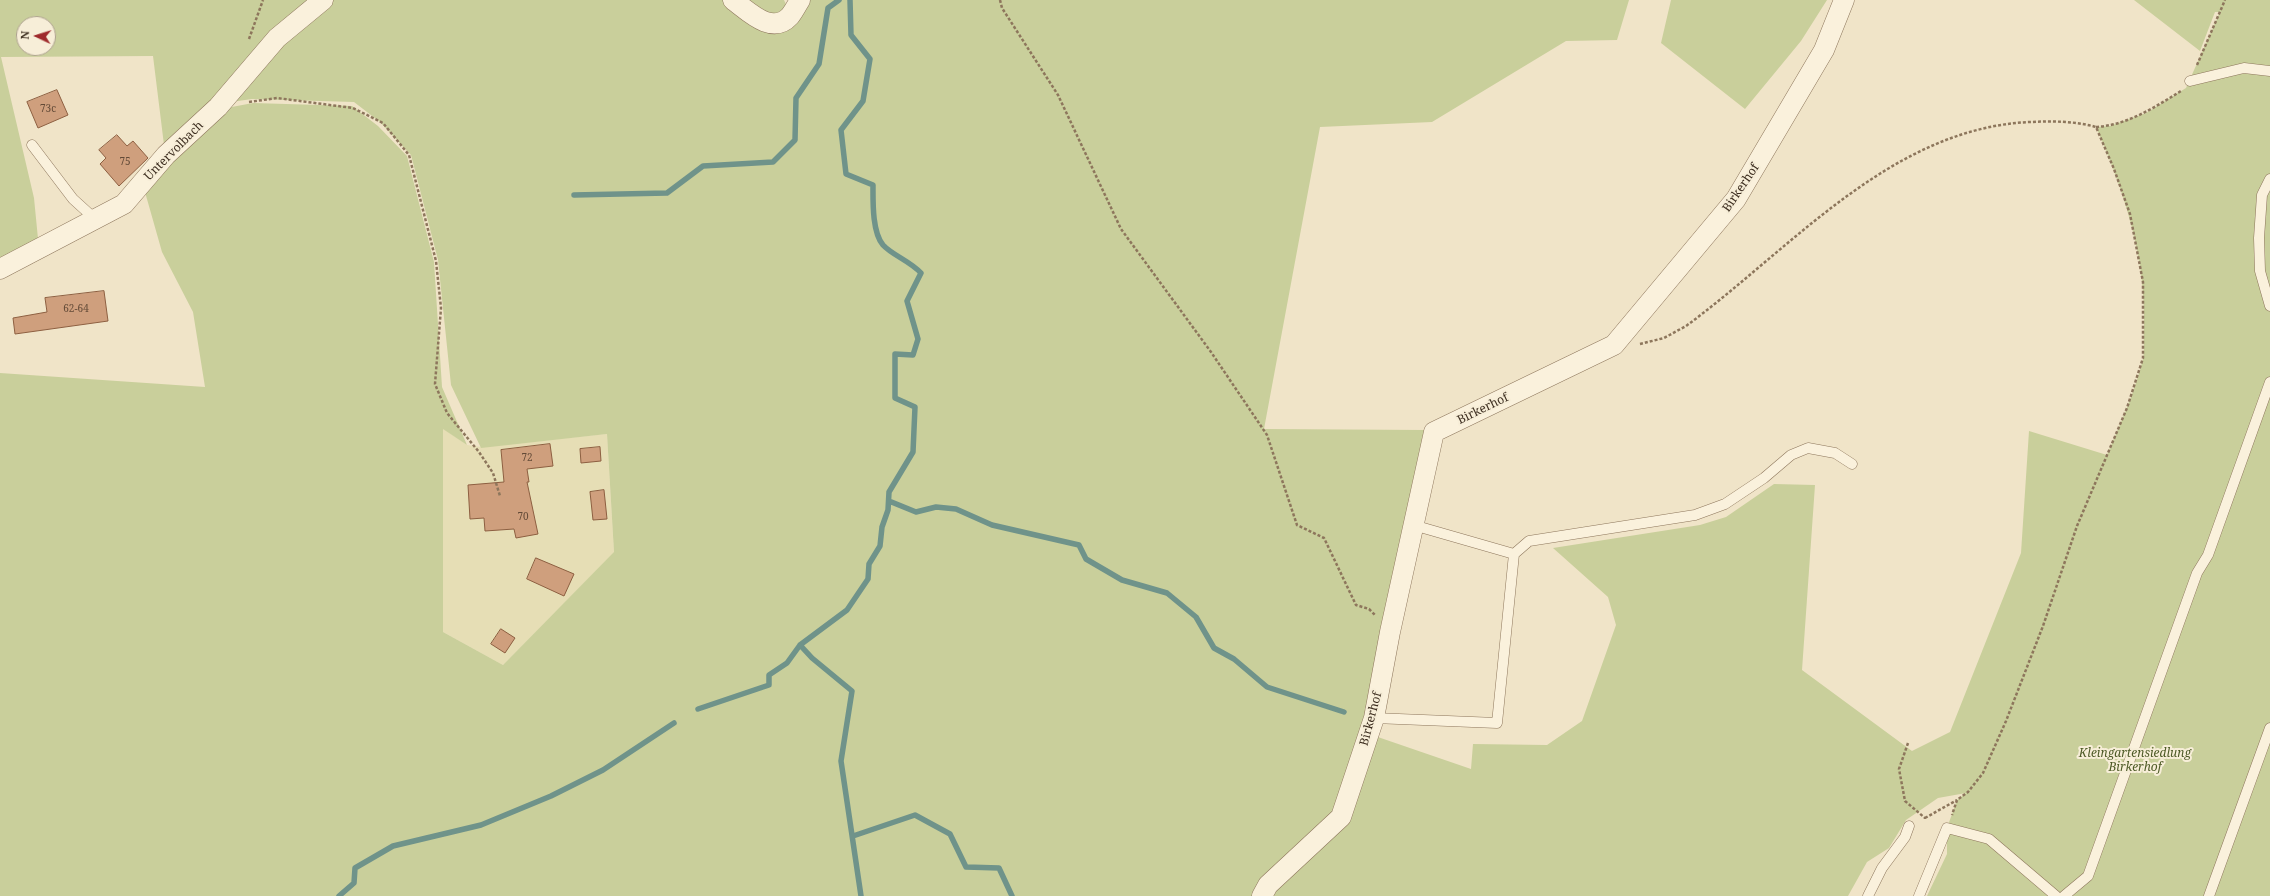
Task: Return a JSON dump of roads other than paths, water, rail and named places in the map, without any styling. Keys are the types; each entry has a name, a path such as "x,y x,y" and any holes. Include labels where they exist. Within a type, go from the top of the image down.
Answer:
{"street":[{"name":"Untervolbach","path":"0,269 124,204 166,155 218,107 277,38 323,0"},
{"path":"733,0 761,21 773,23 790,17 800,0"},
{"name":"Birkerhof","path":"1262,896 1268,885 1341,817 1374,718 1390,632 1434,432 1614,345 1736,199 1824,50 1844,0"}],"lane":[{"path":"2190,81 2244,68 2270,71"},
{"path":"32,145 73,199 95,219"},
{"path":"2270,178 2262,196 2259,238 2260,271 2270,306"},
{"path":"2064,896 2088,876 2197,573 2208,555 2270,382"},
{"path":"1374,718 1497,723 1514,554 1529,541 1695,515 1725,504 1764,478 1791,455 1808,448 1835,453 1852,464"},
{"path":"1413,525 1514,554"},
{"path":"2209,896 2270,728"},
{"path":"1868,896 1882,868 1905,837 1909,826"},
{"path":"1919,896 1947,828 1989,839 2056,896"}],"waterway":[{"path":"574,195 667,193 703,166 773,162 795,140 796,98 819,64 828,8 839,0"},
{"path":"850,0 851,35 870,59 863,101 841,130 846,174 873,185 874,216 879,239 887,249 912,265 921,273 907,301 918,339 913,355 895,354 895,398 915,407 913,452 889,492 888,510 882,527 880,546 869,564 868,579 847,610 800,645 812,658 852,691 841,761 861,896"},
{"path":"889,501 916,512 936,507 956,509 992,525 1079,545 1086,559 1122,580 1167,593 1196,617 1214,648 1234,659 1267,687 1344,712"},
{"path":"698,709 769,685 769,675 787,663 800,645"},
{"path":"339,896 354,883 355,868 393,846 481,825 551,796 603,770 674,723"},
{"path":"853,836 915,815 950,834 966,867 999,868 1012,896"}],"park label":[{"name":"Kleingartensiedlung Birkerhof","path":"2135,761"}]}
